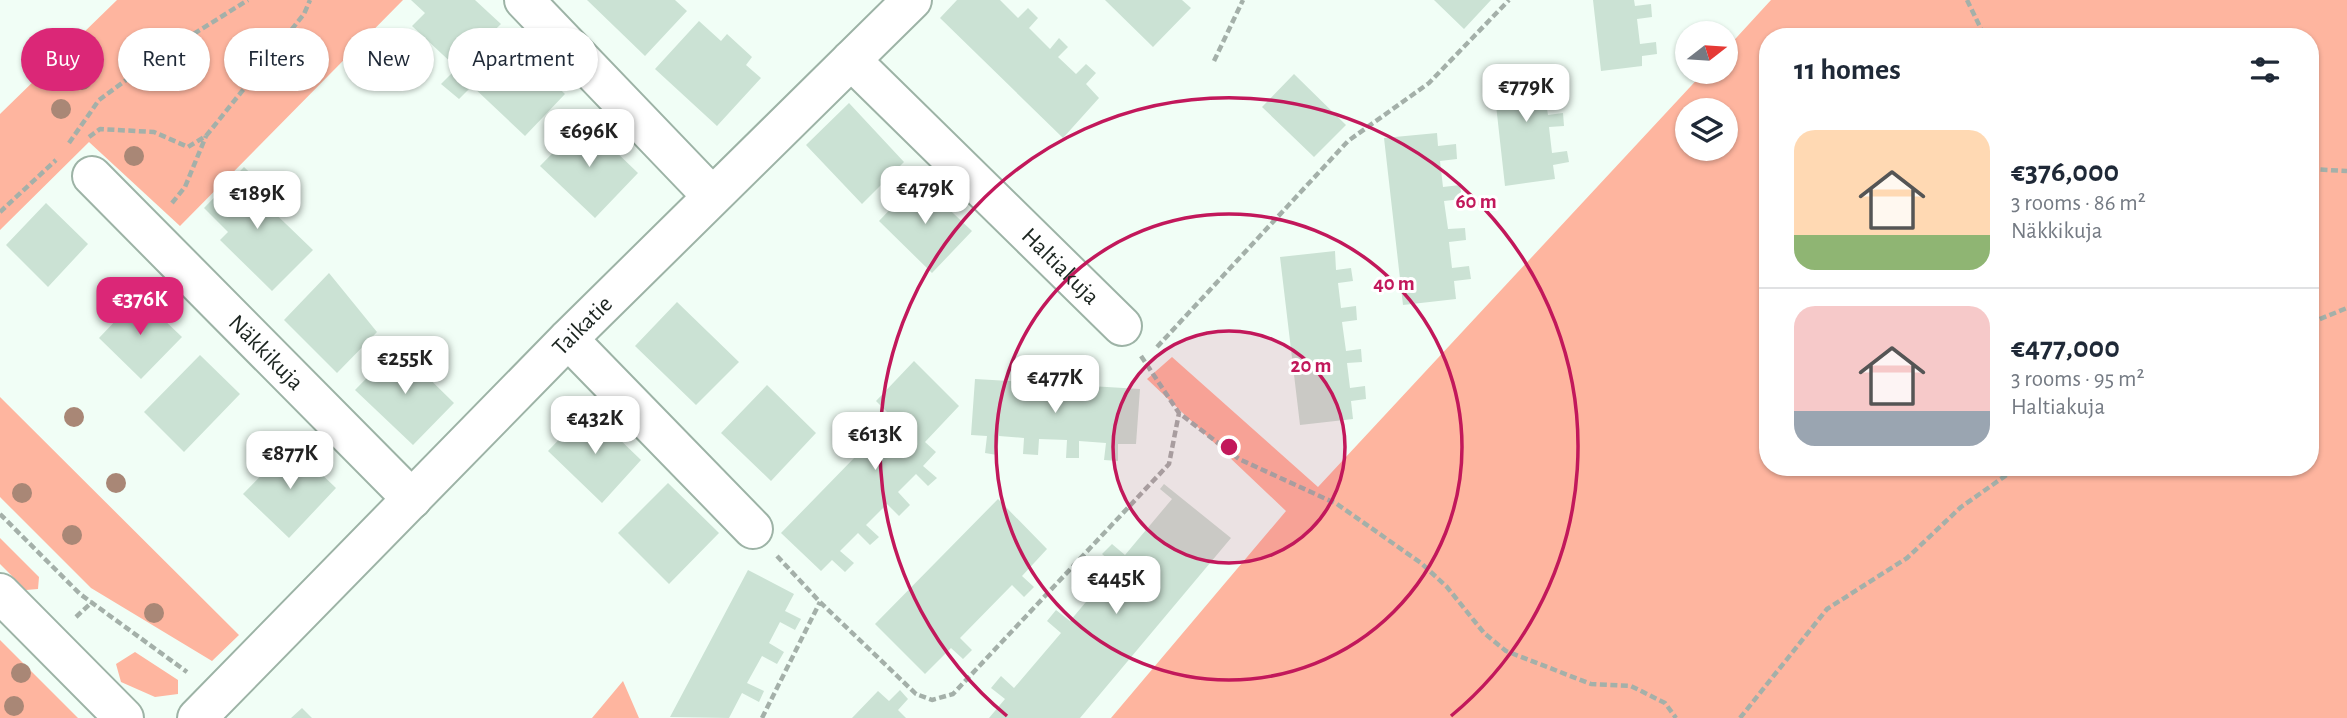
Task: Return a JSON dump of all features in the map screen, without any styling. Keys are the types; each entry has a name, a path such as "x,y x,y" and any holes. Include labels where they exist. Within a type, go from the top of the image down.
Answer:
{"street":[{"path":"524,0 712,196"},
{"name":"Taikatie","path":"208,707 568,339 912,0"},
{"name":"Haltiakuja","path":"851,60 1122,326"},
{"name":"Näkkikuja","path":"75,158 412,499"},
{"path":"568,339 753,529"},
{"path":"0,593 124,718"}],"path":[{"path":"75,158 99,100 160,55 248,0"},
{"path":"147,232 185,187 206,136 304,14 310,0"},
{"path":"1213,61 1243,0"},
{"path":"1144,361 1348,141 1429,83 1509,0"},
{"path":"1967,0 1981,28"},
{"path":"75,158 100,129 154,132 188,147 206,136"},
{"path":"0,212 58,158"},
{"path":"2319,170 2347,172"},
{"path":"2319,319 2347,308"},
{"path":"1122,326 1179,413 1239,459 1338,504 1421,563 1447,587 1484,633 1507,651 1591,684 1631,686 1665,703 1676,718"},
{"path":"753,529 820,602 916,694 932,700 953,694 1168,464 1179,413"},
{"path":"1740,718 1827,609 1907,558 1961,507 2005,476"},
{"path":"0,514 80,594 208,707"},
{"path":"71,622 92,602"},
{"path":"762,718 820,602"}],"shaded area":[{"path":"117,0 403,0 375,28 343,28 343,61 329,75 329,28 224,28 224,91 313,91 180,226 89,142 0,230 0,114 24,91 104,91 104,28 88,28"},
{"path":"1771,0 2347,0 2347,718 1111,718 1286,511 1147,379 1172,357 1318,487 1675,103 1675,161 1738,161 1738,98 1680,98 1693,84 1738,84 1738,36"},
{"path":"0,397 239,635 212,661 91,588 0,497"},
{"path":"0,538 39,577 38,589 26,590 0,564"},
{"path":"0,640 78,718 0,718"},
{"path":"135,652 178,680 178,694 155,697 121,682 116,664"},
{"path":"623,681 639,718 592,718"}],"building":[{"path":"411,0 475,0 501,24 497,28 448,28 448,60 434,47 434,28 412,26 425,13"},
{"path":"587,0 675,0 687,11 645,56"},
{"path":"957,0 1000,0 1018,18 1028,8 1038,18 1029,28 1050,49 1059,38 1068,47 1058,57 1076,74 1086,64 1096,73 1086,84 1099,98 1063,138 940,18"},
{"path":"1105,0 1182,0 1191,8 1153,47"},
{"path":"1434,0 1491,0 1464,29"},
{"path":"1593,0 1634,0 1635,6 1651,4 1652,17 1637,19 1640,44 1656,42 1657,54 1642,56 1642,66 1601,71"},
{"path":"699,21 721,41 727,34 752,57 746,65 761,78 717,126 655,69"},
{"path":"1542,65 1543,81 1559,80 1561,94 1545,96 1548,115 1563,113 1564,126 1549,127 1552,153 1567,151 1569,162 1553,165 1555,179 1505,186 1492,69"},
{"path":"1294,74 1346,125 1314,157 1262,107"},
{"path":"448,77 448,90 441,84"},
{"path":"449,91 467,91 459,99"},
{"path":"477,91 562,91 565,94 525,136"},
{"path":"849,103 904,162 862,204 806,145"},
{"path":"584,121 638,173 595,218 540,166"},
{"path":"1437,133 1438,146 1456,144 1457,159 1440,161 1443,187 1460,185 1462,199 1444,201 1448,229 1465,228 1466,240 1449,242 1452,268 1469,266 1471,279 1454,281 1456,299 1403,305 1384,138"},
{"path":"244,167 267,189 259,198 313,250 272,291 220,240 228,232 204,208"},
{"path":"918,180 972,231 932,273 879,221"},
{"path":"46,203 88,244 48,287 6,245"},
{"path":"1335,251 1336,270 1351,268 1353,281 1338,283 1341,308 1356,306 1357,320 1342,322 1346,351 1361,349 1362,362 1347,363 1350,388 1365,386 1366,399 1351,401 1353,419 1300,425 1280,257"},
{"path":"329,273 377,332 337,373 284,320"},
{"path":"139,296 182,337 141,379 99,338"},
{"path":"677,302 739,362 696,405 635,346"},
{"path":"397,347 454,403 413,445 355,390"},
{"path":"200,355 240,394 184,452 144,412"},
{"path":"914,361 959,406 925,442 936,452 923,466 937,478 928,486 916,474 898,492 910,505 899,516 887,504 866,525 879,537 870,545 858,533 840,551 854,563 845,572 832,560 821,571 781,533 893,418 876,401"},
{"path":"975,379 1140,389 1136,444 1118,444 1118,461 1104,460 1106,443 1079,441 1079,458 1066,458 1067,440 1039,439 1038,455 1023,454 1024,438 999,436 997,455 985,453 987,436 971,435"},
{"path":"767,385 816,433 771,481 721,433"},
{"path":"588,409 641,460 602,503 548,451"},
{"path":"291,445 336,488 289,538 243,494"},
{"path":"668,483 719,533 669,584 618,533"},
{"path":"1164,484 1231,538 1080,718 989,718 1005,699 991,688 1001,676 1014,688 1061,633 1047,621 1056,610 1070,621 1116,566 1102,554 1112,544 1125,555 1172,499 1160,489"},
{"path":"998,499 1047,549 1022,576 1034,587 1024,597 1012,585 960,638 972,650 963,659 951,648 925,674 875,624"},
{"path":"748,570 794,594 785,611 801,619 795,630 780,622 769,643 784,652 777,664 762,656 747,683 764,691 759,702 742,693 729,718 670,717"},
{"path":"900,690 908,699 898,710 906,718 852,718 878,691 889,701"},
{"path":"302,708 312,718 291,718"}]}
